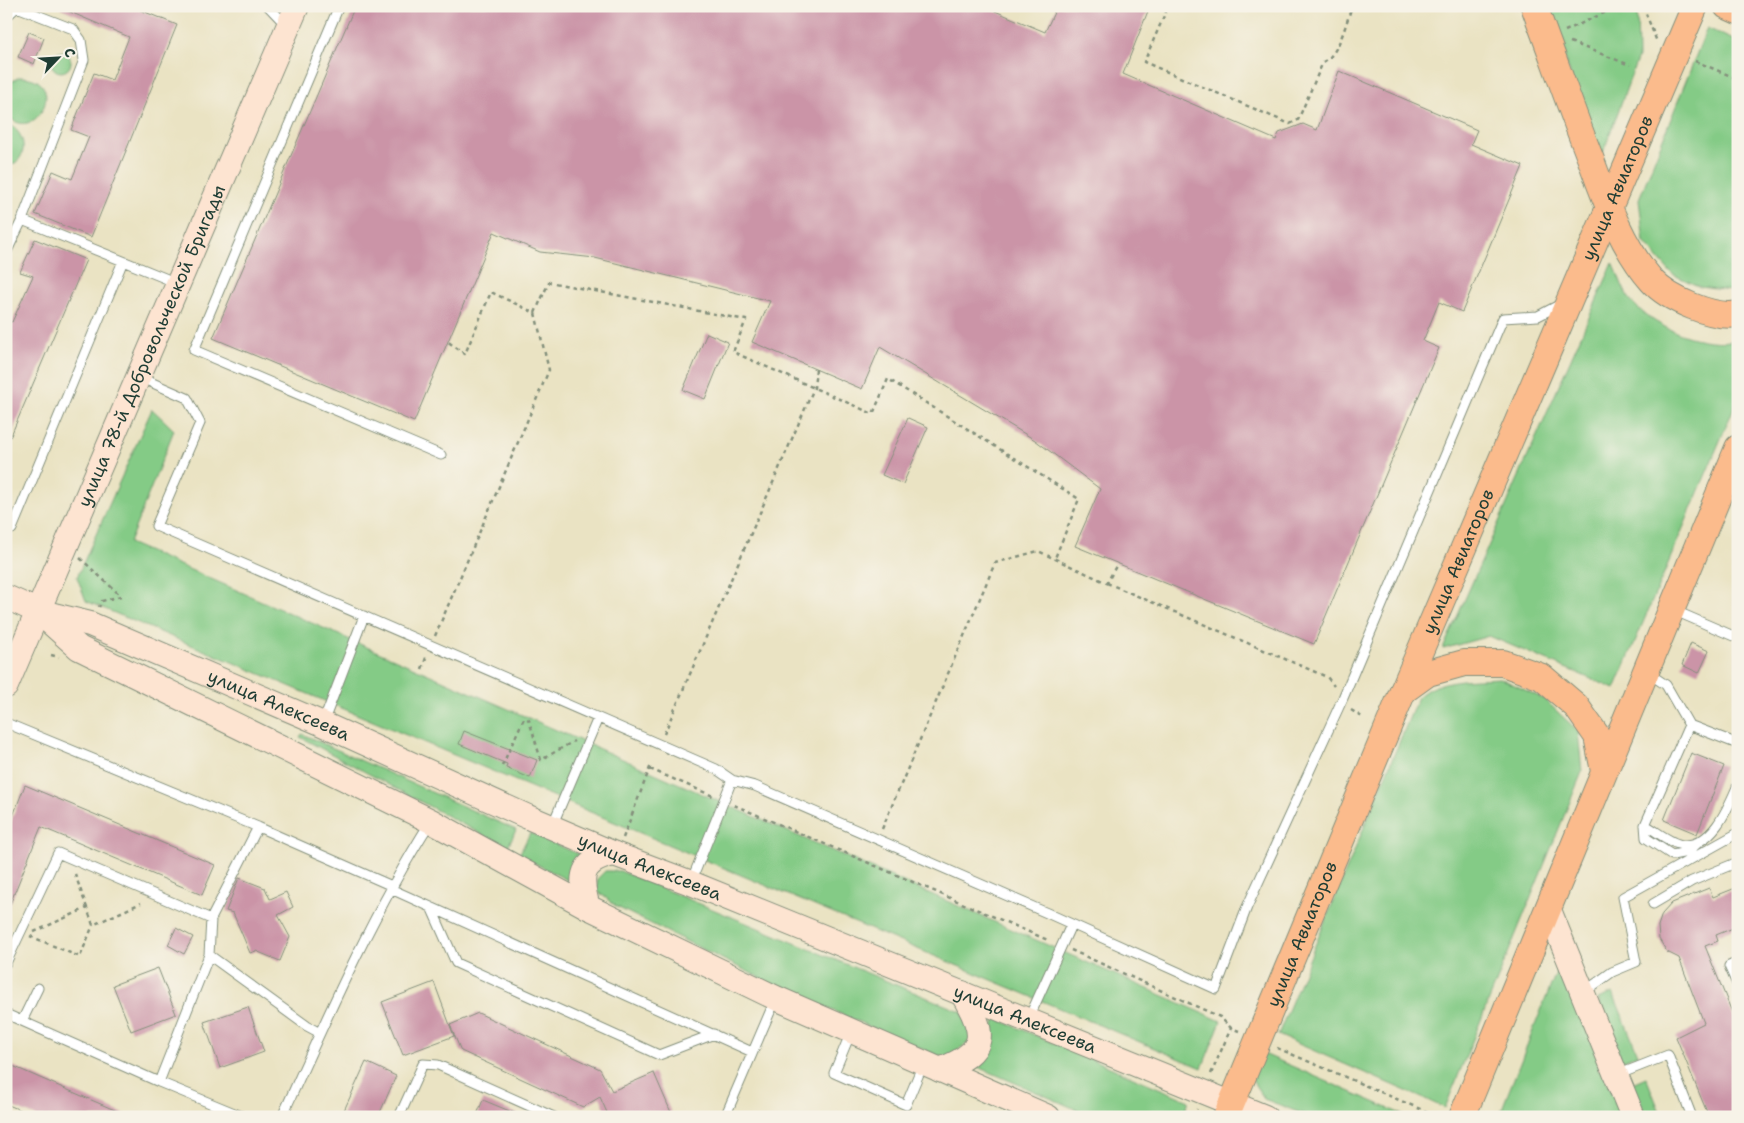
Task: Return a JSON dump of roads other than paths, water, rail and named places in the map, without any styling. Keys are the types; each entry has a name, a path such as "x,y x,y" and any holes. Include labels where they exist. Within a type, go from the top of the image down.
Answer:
{"main road":[{"path":"1534,6 1609,208 1628,246 1653,282 1691,307 1728,316 1738,314"},
{"name":"улица Авиаторов","path":"1229,1110 1403,691 1695,6"},
{"path":"1728,6 1738,11"},
{"path":"1462,1117 1738,448"},
{"path":"1403,691 1428,673 1464,663 1503,663 1542,677 1576,706 1596,736 1604,771"}],"street":[{"name":"улица 78-й Добровольческой Бригады","path":"6,686 292,17"},
{"name":"улица Алексеева","path":"6,597 37,611 90,624 323,724 615,854 962,993 1229,1110 1265,1117"},
{"name":"улица Алексеева","path":"37,611 79,648 431,821 588,907 776,998 1048,1117"},
{"path":"588,907 582,879 586,867 599,857 615,854"},
{"path":"1548,910 1584,992 1633,1117"},
{"path":"932,1067 963,1061 973,1053 980,1029 974,1012 962,993"},
{"path":"996,1095 1006,1117"}],"lane":[{"path":"268,6 292,17"},
{"path":"339,6 194,350 441,455"},
{"path":"6,17 17,7 73,29 81,40 84,60 22,220 6,253"},
{"path":"22,220 178,283"},
{"path":"6,528 12,529 123,261"},
{"path":"137,376 186,398 200,423 156,526 716,769 732,780 755,786 878,839 1216,989 1248,907 1343,698 1503,318 1538,316 1570,300"},
{"path":"1670,609 1738,638"},
{"path":"323,724 364,616"},
{"path":"1646,671 1666,684 1689,725 1738,744"},
{"path":"552,826 598,718"},
{"path":"6,722 258,827 752,1052"},
{"path":"1689,725 1645,825 1646,838 1672,855 1688,852 1719,823 1737,790"},
{"path":"691,883 732,780"},
{"path":"282,1117 320,1033 391,887 431,821"},
{"path":"1645,825 1682,845 1699,842"},
{"path":"159,1082 210,955 211,918 258,827"},
{"path":"1584,992 1612,972 1636,962 1623,896 1738,833"},
{"path":"6,964 58,853 211,918"},
{"path":"1653,904 1692,881 1738,862"},
{"path":"1682,865 1692,881"},
{"path":"432,907 456,963 659,1055 714,1034"},
{"path":"1028,1021 1071,925"},
{"path":"210,955 307,1026 320,1033"},
{"path":"1738,962 1729,966 1738,986"},
{"path":"22,1021 38,988"},
{"path":"725,1117 776,998"},
{"path":"6,1014 159,1082 244,1117"},
{"path":"851,1032 834,1073 906,1105 932,1067"},
{"path":"1617,1076 1668,1055 1692,1117"},
{"path":"399,1117 423,1064 438,1066 554,1117"}]}
